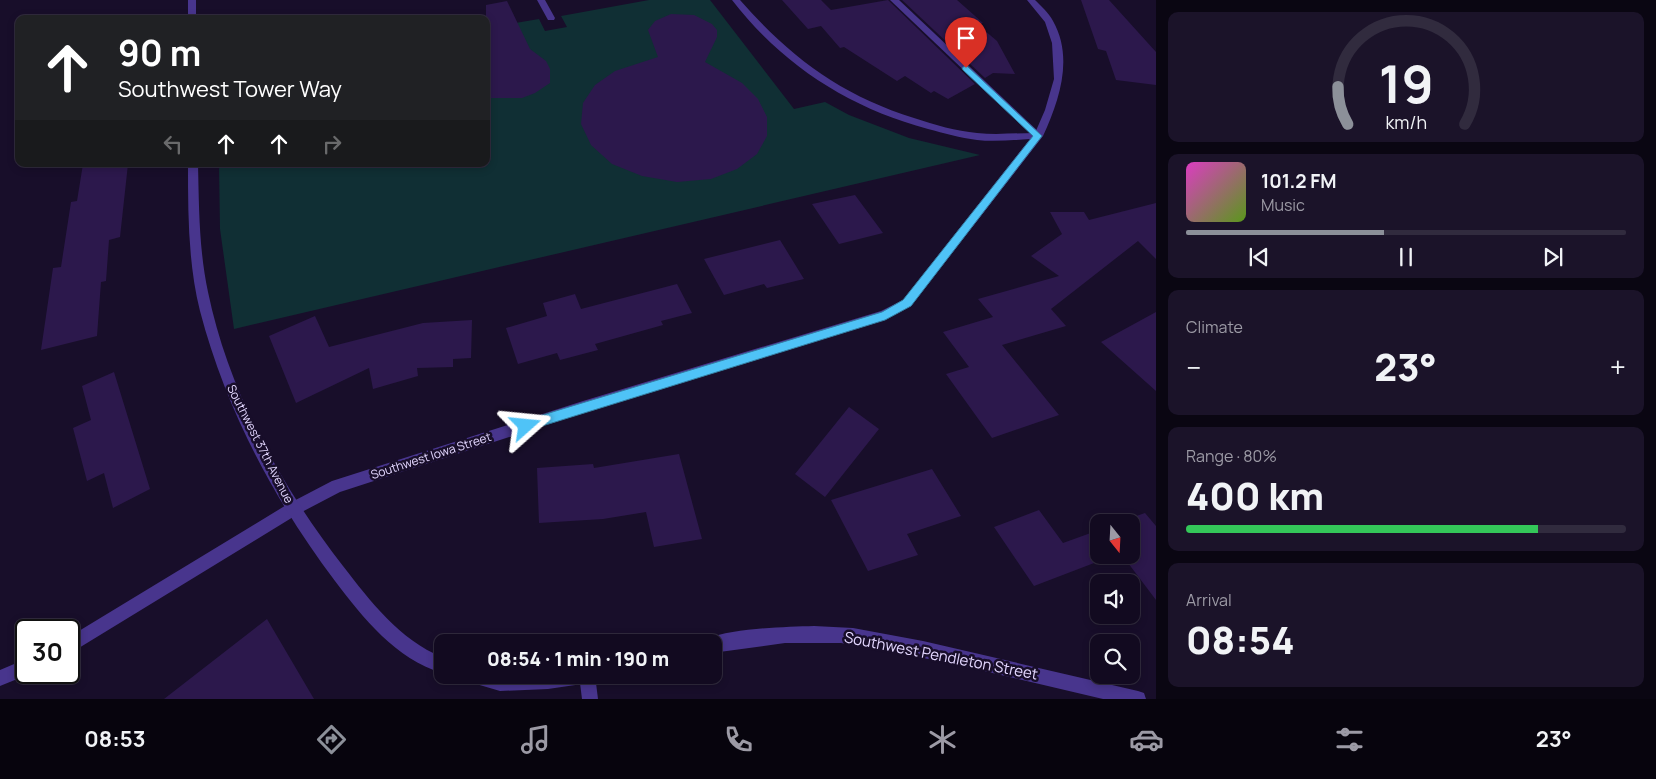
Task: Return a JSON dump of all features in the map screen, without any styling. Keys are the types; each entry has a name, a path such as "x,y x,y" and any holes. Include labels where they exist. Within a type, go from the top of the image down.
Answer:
{"street":[{"path":"192,0 192,15"},
{"path":"541,0 551,18"},
{"path":"736,0 762,33 784,53 823,82 868,105 901,118 958,134 984,137 1038,136"},
{"path":"894,0 1038,136"},
{"path":"1031,0 1049,21 1056,44 1059,79 1050,110 1038,136"},
{"name":"Southwest Iowa Street","path":"80,639 293,509 337,486 583,407 885,315 907,303 1038,136"},
{"name":"Southwest 37th Avenue","path":"193,167 193,194 200,283 215,343 239,405 293,509 326,558 370,614 392,636 414,651 434,661"},
{"name":"Southwest Pendleton Street","path":"722,643 760,636 830,634 854,637 961,657 1138,699"},
{"path":"0,678 15,672"},
{"path":"589,684 590,699"}],"green space":[{"path":"649,0 710,0 794,109 825,102 849,115 909,138 980,155 234,329 220,229 219,167 490,167 490,27 539,19 545,31 567,27 561,16"}],"building":[{"path":"782,0 821,0 831,10 888,0 975,84 948,99 934,91 931,93 905,76 897,81 844,47 840,48 821,26 808,29"},
{"path":"902,0 957,0 983,23 977,24 997,41 1015,74 993,73 985,78"},
{"path":"1081,0 1109,0 1156,52 1156,85 1116,80 1106,51 1098,49"},
{"path":"507,1 530,49 546,61 550,69 550,83 535,93 522,98 490,98 490,15 486,15 486,5"},
{"path":"671,14 694,15 712,24 717,30 717,37 705,62 742,83 758,99 767,117 767,136 757,154 737,169 711,179 677,182 642,176 612,164 591,145 581,124 583,103 595,85 615,71 658,57 648,30 655,21"},
{"path":"83,167 128,167 120,237 109,240 106,281 101,282 97,336 41,350 53,268 61,267 71,202 77,201"},
{"path":"855,195 883,233 839,244 812,204"},
{"path":"1156,203 1156,259 1138,241 1051,309 1066,326 1002,345 1059,415 992,438 946,374 969,367 943,332 993,317 978,299 1059,276 1031,256 1062,234 1050,212 1084,212 1089,220"},
{"path":"780,240 804,279 767,288 764,284 724,295 704,259"},
{"path":"677,284 692,313 661,321 663,325 595,344 598,350 560,360 557,353 518,364 506,328 547,316 543,303 575,294 581,309"},
{"path":"1156,312 1156,391 1101,342"},
{"path":"315,316 329,347 423,323 472,320 471,358 453,359 453,367 417,368 418,376 373,389 369,368 296,403 269,336"},
{"path":"114,372 150,489 113,508 104,473 87,481 73,428 91,420 82,386"},
{"path":"849,407 879,429 825,497 795,474"},
{"path":"679,454 702,539 654,547 646,512 603,519 539,523 537,468 593,464 594,468"},
{"path":"932,469 961,516 907,534 918,555 868,571 831,500"},
{"path":"1039,510 1063,543 1090,533 1091,564 1034,586 994,527"},
{"path":"1145,513 1156,526 1156,600 1140,579 1140,574 1136,574 1129,564 1140,564 1140,515"},
{"path":"267,619 314,699 164,699"}],"route":[{"path":"526,426 885,315 907,303 920,289 1038,136 966,68"}]}
